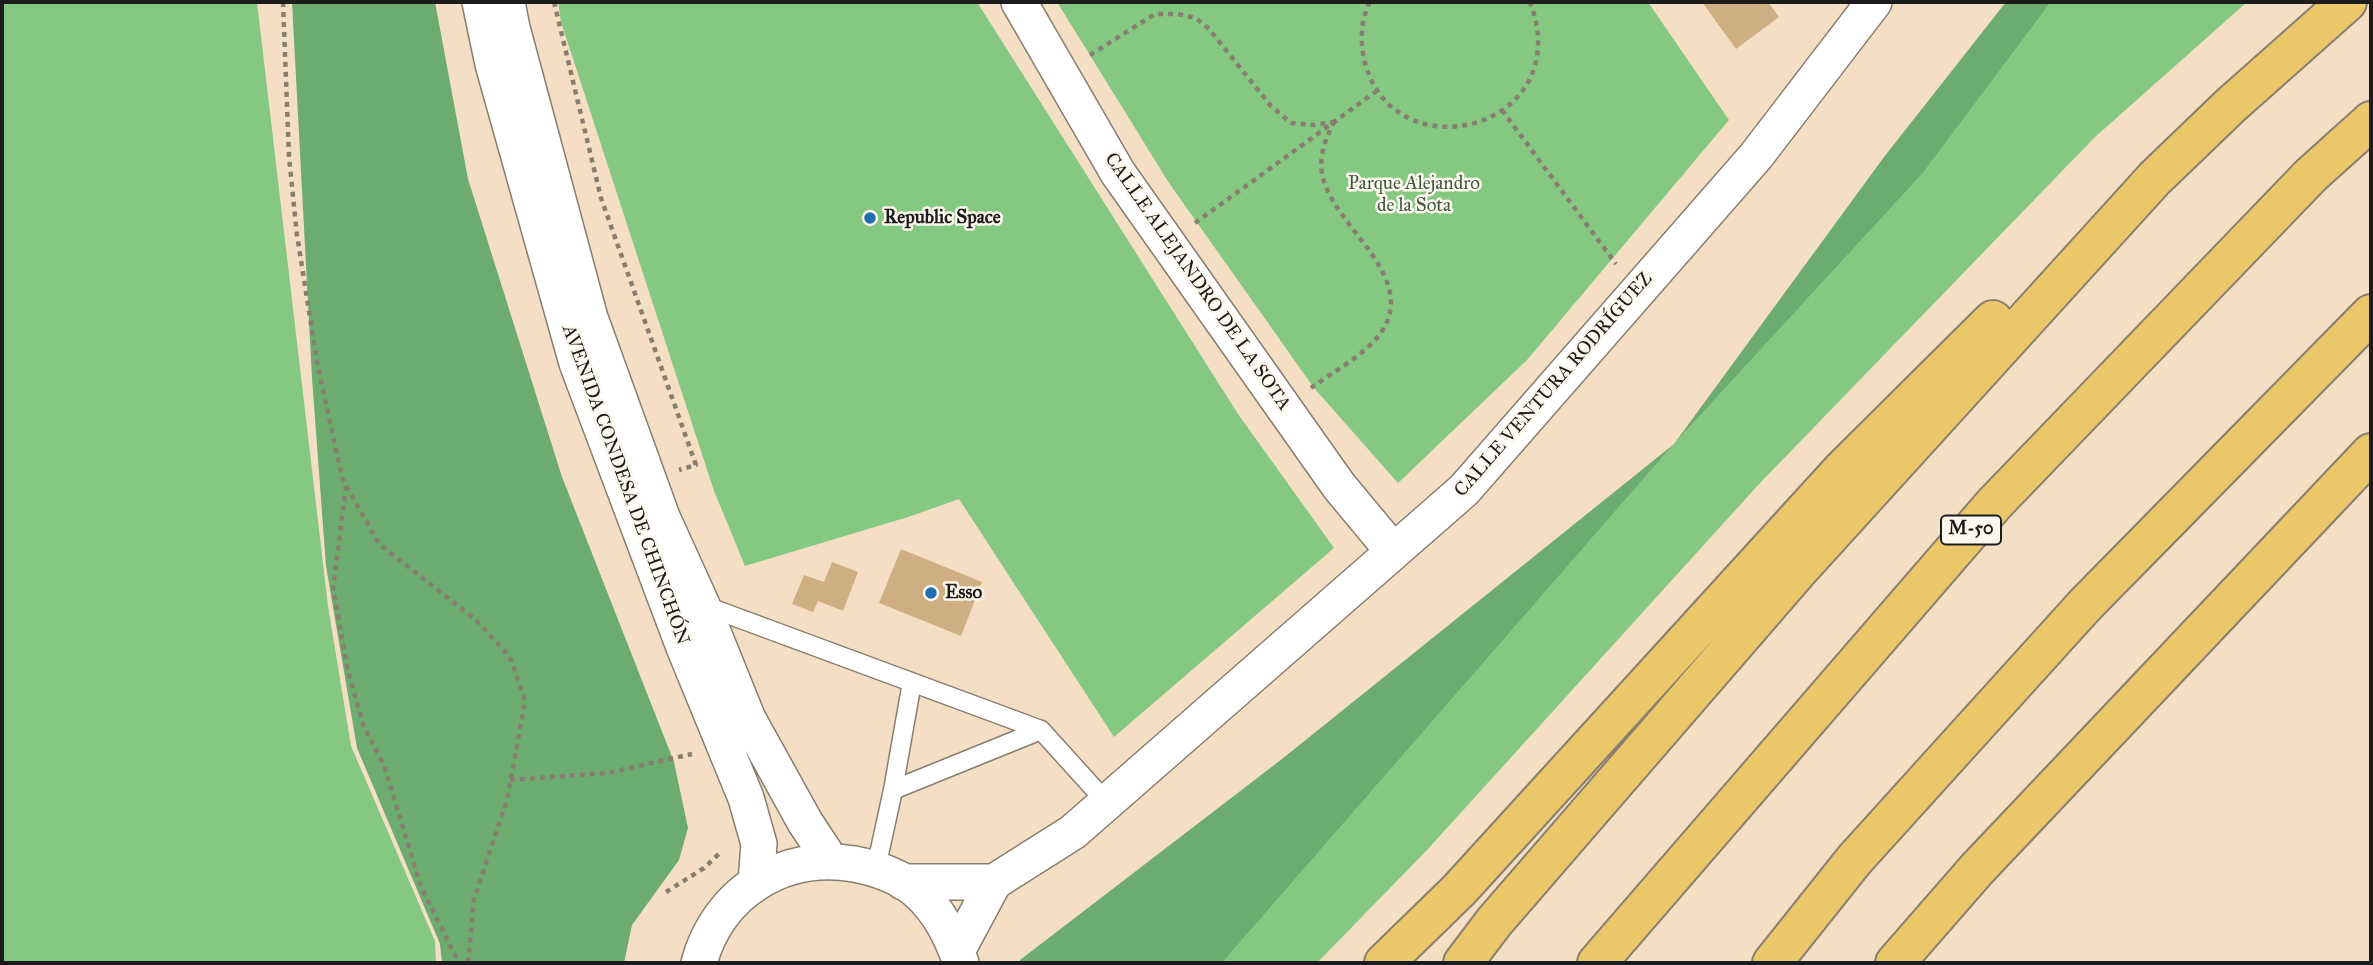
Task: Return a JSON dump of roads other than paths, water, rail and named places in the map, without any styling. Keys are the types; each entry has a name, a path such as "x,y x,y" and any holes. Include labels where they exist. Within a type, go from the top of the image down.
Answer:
{"highway":[{"path":"1463,963 1494,922 1796,573 2155,178 2231,104 2347,2"},
{"name":"M-50","path":"1597,963 1994,504 2311,176 2371,121"},
{"path":"1384,963 1459,890 1842,470 2058,255 2155,178"},
{"path":"1772,963 1855,859 2085,605 2371,314"},
{"path":"1895,963 1977,869 2371,453"},
{"path":"1911,963 1977,869"}],"street":[{"name":"AVENIDA CONDESA DE CHINCHÓN","path":"480,2 493,64 577,363 684,648 746,798 759,844 756,882"},
{"name":"AVENIDA CONDESA DE CHINCHÓN","path":"507,2 590,318 662,517 702,605 748,719 805,822 830,860"},
{"name":"CALLE ALEJANDRO DE LA SOTA","path":"1018,2 1118,173 1339,486 1393,551"},
{"name":"CALLE VENTURA RODRÍGUEZ","path":"959,957 994,882 1073,832 1472,480 1756,156 1874,2"},
{"path":"699,963 705,940 726,907 756,882 791,866 830,860 890,875 994,882"},
{"path":"890,875 917,891 948,927 959,957"}],"lane":[{"path":"702,605 1041,730 1107,803"},
{"path":"890,875 893,790 912,682"},
{"path":"893,790 1041,730"}],"place":[{"name":"Republic Space","path":"870,218"},
{"name":"Esso","path":"931,593"}],"park label":[{"name":"Parque Alejandro de la Sota","path":"1414,195"}]}
